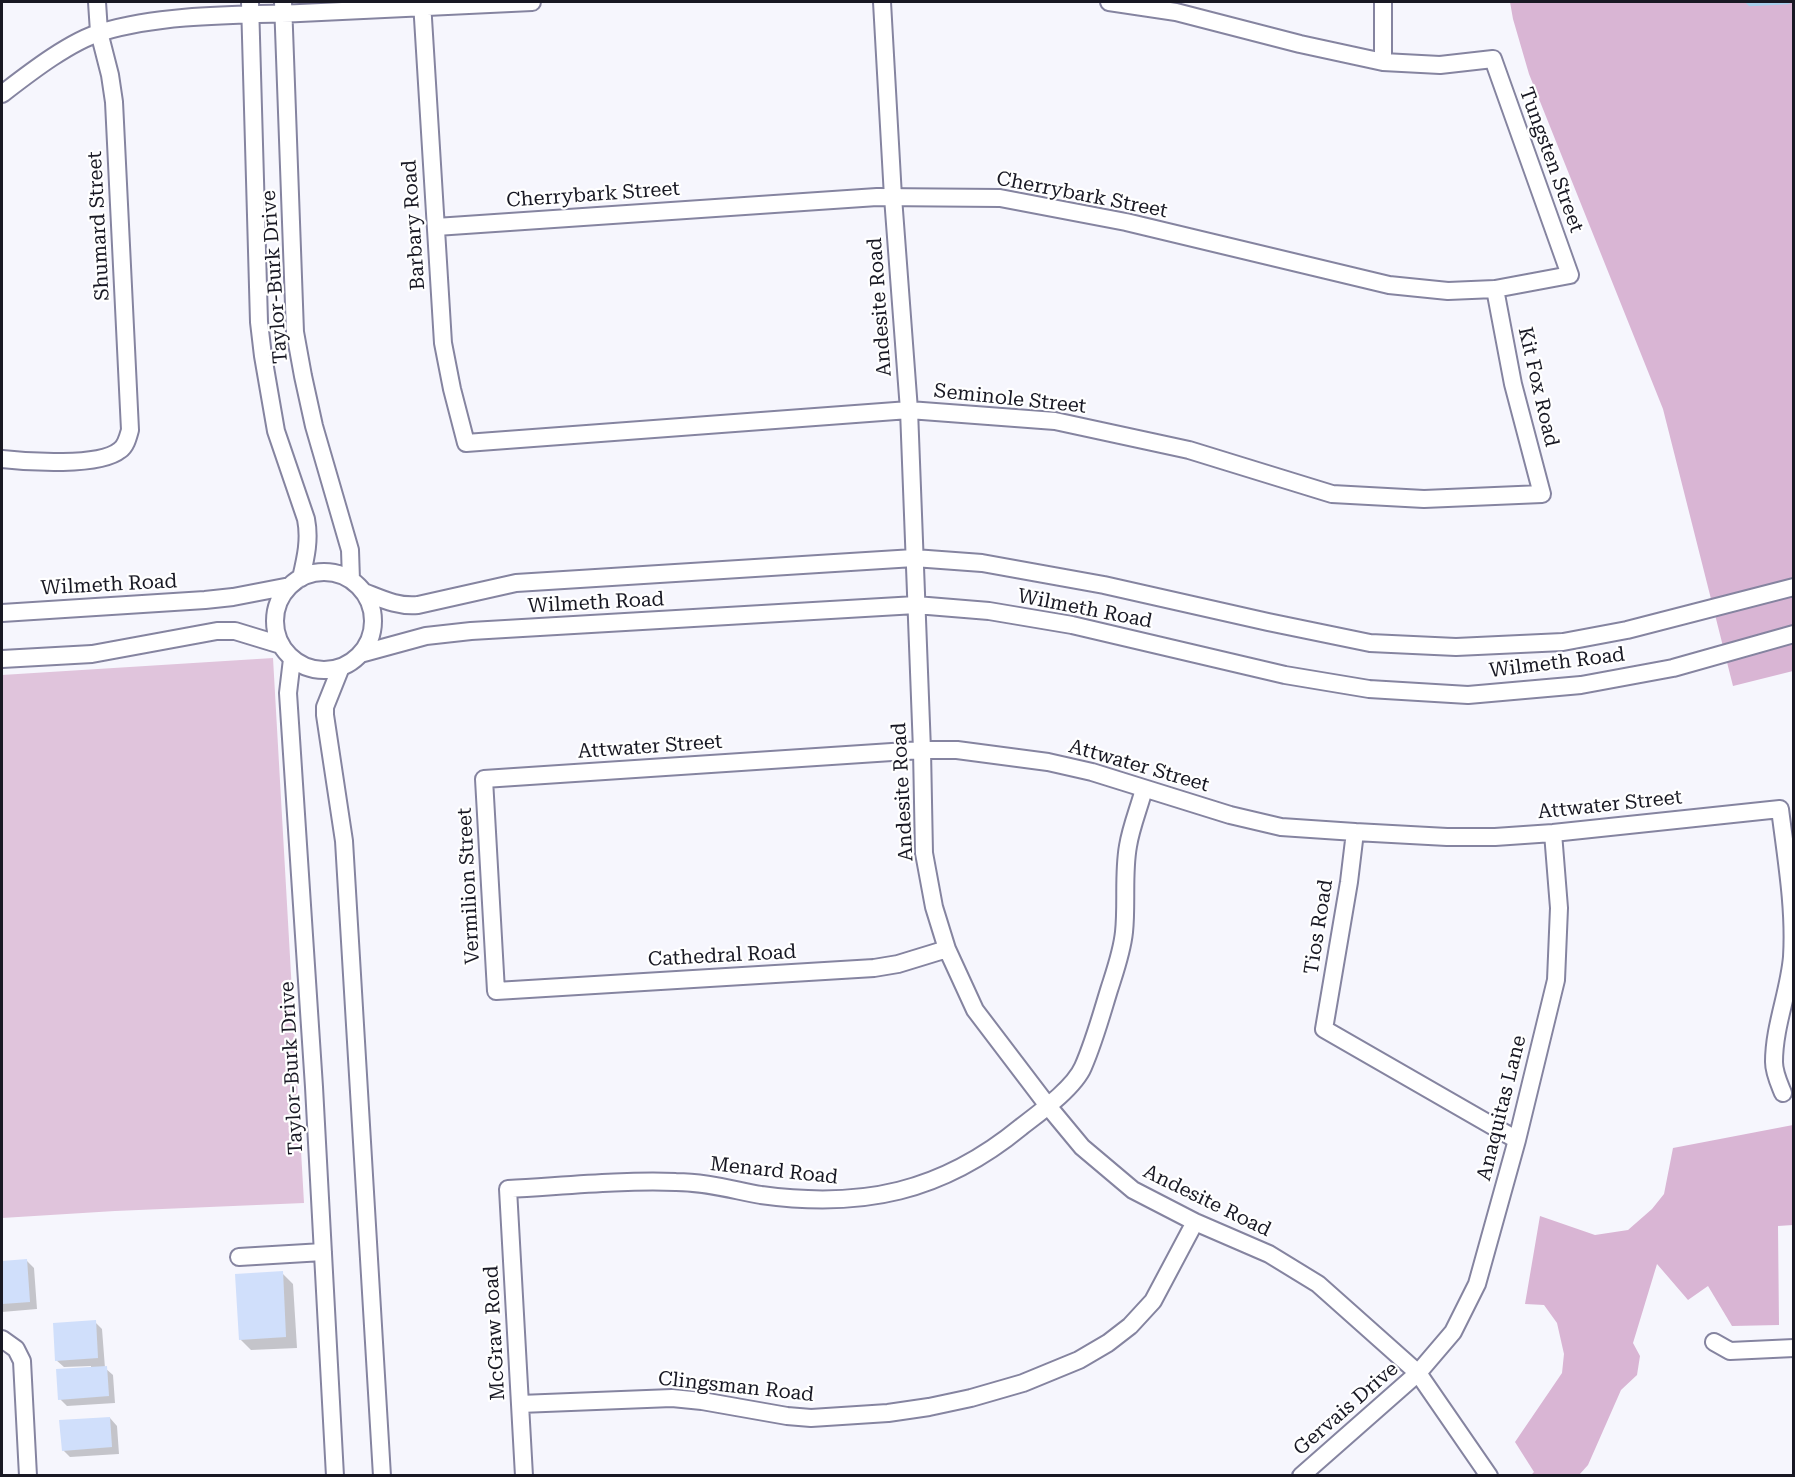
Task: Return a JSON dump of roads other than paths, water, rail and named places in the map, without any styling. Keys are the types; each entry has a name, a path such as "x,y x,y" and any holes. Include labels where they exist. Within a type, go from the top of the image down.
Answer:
{"street":[{"name":"Shumard Street","path":"2,459 44,462 100,459 112,456 122,449 130,430 114,102 99,32 97,2"},
{"path":"2,94 51,58 99,32 144,22 250,8 532,2"},
{"name":"Andesite Road","path":"882,2 893,197 909,410 924,853 934,907 948,949 975,1010 1082,1147 1133,1190 1195,1222 1269,1254 1318,1284 1418,1373 1489,1476"},
{"path":"1109,2 1176,12 1300,44 1383,62 1383,2"},
{"name":"Barbary Road","path":"422,5 443,343 466,443"},
{"name":"Taylor-Burk Drive","path":"283,7 296,332 312,417 351,550 351,580"},
{"name":"Taylor-Burk Drive","path":"250,8 259,322 276,431 309,532 309,543 296,582"},
{"name":"Tungsten Street","path":"1383,62 1440,65 1493,59 1570,274"},
{"name":"Cherrybark Street","path":"436,227 893,197 1000,198 1126,222 1389,285 1448,291 1495,289 1570,274"},
{"name":"Kit Fox Road","path":"1495,289 1513,384 1542,494"},
{"name":"Seminole Street","path":"466,443 909,410 1055,421 1189,450 1332,494 1424,499 1542,494"},
{"name":"Wilmeth Road","path":"364,592 393,604 406,606 516,583 914,558 982,563 1104,585 1370,643 1456,647 1563,642 1627,630 1794,587"},
{"path":"314,573 339,574 351,580 364,592 370,604 373,617 368,644 351,662 329,670 303,666 292,659 281,645 276,630 276,614 280,598 296,582 314,573"},
{"name":"Wilmeth Road","path":"2,613 205,600 233,597 296,582"},
{"name":"Wilmeth Road","path":"360,654 426,636 471,631 916,605 989,612 1072,625 1285,675 1359,687 1468,695 1581,685 1616,679 1673,668 1794,634"},
{"path":"2,659 92,654 217,631 235,631 281,645"},
{"name":"Taylor-Burk Drive","path":"292,659 288,693 314,1087 335,1476"},
{"path":"341,667 325,707 325,722 344,841 382,1476"},
{"name":"Attwater Street","path":"484,779 922,750 957,750 1047,762 1092,772 1230,815 1281,827 1447,837 1495,837 1780,809 1792,910 1792,957 1774,1062 1783,1093"},
{"name":"Vermilion Street","path":"484,779 496,991"},
{"name":"Menard Road","path":"508,1189 678,1182 813,1200 864,1198 917,1187 947,1175 988,1151 1048,1106 1081,1071 1093,1044 1124,933 1125,871 1128,846 1144,789"},
{"name":"Tios Road","path":"1355,832 1349,882 1324,1029 1517,1140"},
{"name":"Anaquitas Lane","path":"1418,1373 1453,1332 1477,1284 1517,1140 1556,980 1559,908 1553,833"},
{"name":"Cathedral Road","path":"496,991 874,968 898,964 948,949"},
{"name":"McGraw Road","path":"508,1189 524,1476"},
{"name":"Clingsman Road","path":"520,1404 672,1398 811,1418 888,1413 971,1398 1023,1383 1080,1360 1130,1326 1153,1301 1195,1222"},
{"path":"239,1257 323,1252"},
{"path":"7,1342 19,1353 23,1366 28,1476"},
{"path":"1714,1342 1730,1351 1794,1348"},
{"name":"Gervais Drive","path":"1301,1476 1418,1373"}],"waterway":[{"path":"1748,2 1750,4 1788,2"}]}
